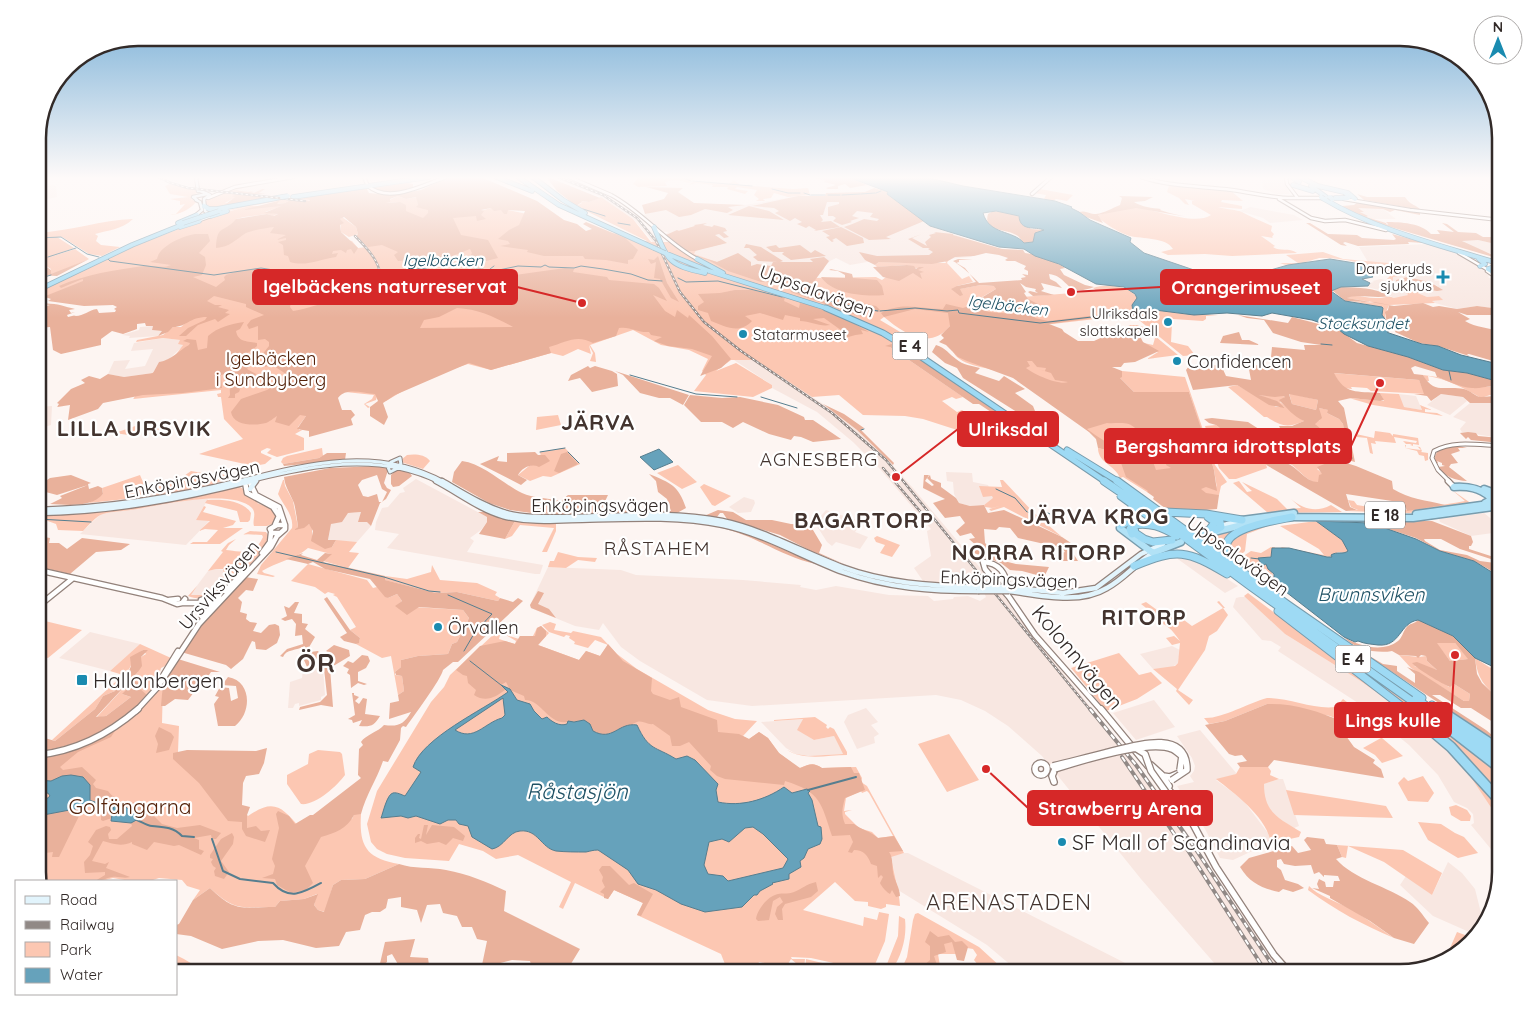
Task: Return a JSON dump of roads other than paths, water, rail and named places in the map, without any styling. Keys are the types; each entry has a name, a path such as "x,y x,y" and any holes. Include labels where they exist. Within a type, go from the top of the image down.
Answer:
{"highway":[{"path":"46,285 124,248 181,224"},
{"name":"Uppsalavägen","path":"602,224 654,246"},
{"name":"Uppsalavägen","path":"606,224 731,279 816,304 877,330 911,350 1089,470 1429,713 1492,762"},
{"path":"608,224 615,228"},
{"path":"1374,224 1492,261"},
{"path":"1378,224 1492,259"},
{"path":"654,227 668,259 674,265 688,270 731,279"},
{"path":"657,236 663,234"},
{"path":"1442,245 1480,259 1485,264 1482,266 1492,267"},
{"name":"Uppsalavägen","path":"665,251 711,270 826,305 887,332 1062,447 1283,606 1398,685 1492,754"},
{"path":"697,259 741,280"},
{"path":"46,285 88,265"},
{"name":"E 4","path":"1062,447 1193,534"},
{"path":"1089,470 1128,502 1134,510 1136,516 1132,521 1120,527 1150,551 1162,554"},
{"path":"1452,486 1476,486 1492,492"},
{"path":"1452,486 1474,488 1490,497 1489,501 1476,505"},
{"name":"E 4","path":"1128,502 1278,611 1429,713"},
{"name":"E 18","path":"1152,506 1176,515 1206,514 1230,520 1242,520 1293,513 1409,515 1476,505 1492,505"},
{"name":"E 18","path":"1193,534 1264,520 1292,517 1413,518 1492,507"},
{"path":"1206,514 1216,518 1222,526 1209,531"},
{"path":"1209,531 1216,524 1213,519 1197,517 1184,521 1184,525 1193,534 1304,616 1492,745"},
{"path":"1292,517 1263,523 1238,532 1228,540 1226,549 1230,558 1304,616"},
{"path":"1138,524 1134,531 1143,539 1154,542 1177,539"},
{"path":"1132,534 1131,527 1138,524 1153,524 1177,539"},
{"path":"1150,551 1177,539"},
{"path":"1134,566 1162,554 1173,552 1188,553 1230,575"},
{"path":"1278,611 1432,729 1467,762 1492,790"},
{"path":"1388,675 1398,685"}],"main road":[{"name":"Enköpingsvägen","path":"46,512 131,506 231,486 331,462 359,461 401,466 435,476 492,508 520,516 546,518 690,518 742,526 843,567 897,584 929,590 1009,589 1078,594 1100,592 1134,566 1142,556"},
{"path":"387,464 390,472 401,466"},
{"name":"Enköpingsvägen","path":"46,511 145,501 331,465 387,464"},
{"name":"Enköpingsvägen","path":"401,466 429,477 483,508 510,517 545,521 690,518"},
{"path":"250,489 260,479"},
{"path":"1222,526 1242,520"},
{"path":"1120,527 1132,534 1139,542 1142,556"},
{"name":"Enköpingsvägen","path":"1078,594 1096,588 1150,551 1177,539"},
{"path":"1139,542 1160,545"}],"street":[{"path":"650,224 687,255 697,259"},
{"path":"1359,224 1387,230 1462,254 1492,273"},
{"path":"1452,486 1432,460 1432,454 1436,448 1454,444 1492,446"},
{"path":"246,482 253,493 278,506 282,512 285,525 275,525 279,516 276,510 248,494 246,482"},
{"name":"Ursviksvägen","path":"46,753 74,746 115,726 141,707 194,627 215,602 262,554 270,542 270,529 275,525"},
{"name":"Ursviksvägen","path":"215,602 265,554 285,529 285,525"},
{"path":"271,533 281,532"},
{"name":"Kolonnvägen","path":"1009,589 1004,571 995,564 983,562 985,569 1009,597 1035,635 1134,748 1164,778 1171,793 1193,824 1216,868 1282,964"},
{"path":"46,572 166,600 215,602"},
{"path":"46,600 72,578"},
{"path":"183,601 217,597 231,585"},
{"path":"200,600 215,602"},
{"path":"1160,742 1177,748 1186,758 1187,770 1172,780 1164,778 1170,777 1180,770 1183,764 1180,756 1170,748 1160,746 1134,748 1055,769 1047,769 1144,743 1160,742"},
{"path":"1134,748 1145,754 1151,771 1171,793 1193,824"},
{"name":"Kolonnvägen","path":"1134,748 1178,801"},
{"name":"Kolonnvägen","path":"1149,768 1164,778"},
{"path":"1054,782 1052,776 1055,769"},
{"name":"Kolonnvägen","path":"1171,793 1170,783 1172,780"}],"water":[{"name":"Stocksundet","path":"927,224 989,224 1024,243 1033,242 1035,233 1044,230 1028,228 1022,224 1099,224 1131,238 1130,242 1144,253 1194,270 1267,271 1288,265 1330,259 1367,265 1372,268 1367,270 1373,277 1362,279 1370,283 1368,286 1341,287 1331,291 1345,301 1382,307 1382,315 1392,329 1387,332 1389,333 1492,363 1492,380 1467,373 1443,370 1408,357 1368,346 1338,329 1312,320 1272,313 1262,316 1227,313 1194,315 1147,309 1141,310 1142,314 1108,316 1107,314 1133,312 1132,305 1137,298 1135,294 1124,287 1096,284 1059,264 1035,256 1024,249 999,247"},
{"path":"659,449 673,462 654,470 640,457"},
{"name":"Brunnsviken","path":"1316,521 1370,523 1416,539 1440,551 1474,561 1492,572 1492,666 1475,658 1453,636 1418,620 1407,625 1396,639 1386,645 1355,642 1344,637 1277,585 1274,581 1274,574 1268,569 1266,564 1262,566 1258,558 1271,557 1272,548 1289,548 1332,557 1331,555 1333,554 1348,551 1342,540"},
{"name":"Råstasjön","path":"501,685 510,689 517,700 530,704 542,719 547,717 558,724 564,725 568,721 584,720 590,724 593,731 600,734 611,733 625,726 637,725 645,739 653,747 676,759 687,756 695,760 718,784 716,790 718,802 744,803 769,796 784,787 792,793 807,789 810,791 808,793 812,800 818,826 821,827 822,839 820,844 808,849 804,858 800,861 801,867 789,874 789,879 772,883 757,895 754,895 742,907 705,912 681,904 656,890 638,884 628,870 598,850 586,852 556,851 526,831 512,834 496,848 492,849 472,837 468,826 459,824 456,820 448,820 440,824 416,816 408,818 401,816 381,818 391,794 396,793 405,796 421,772 413,767 419,756 428,746 454,725 508,692","holes":["503,698 505,715 502,718 473,733 468,734 455,730","753,827 763,834 788,859 783,868 728,881 723,876 708,874 704,865 709,842 722,839 729,842 745,828"]},
{"path":"62,776 83,777 90,785 90,801 75,809 46,814 46,799 50,796 46,793 46,781 51,781"},
{"path":"116,805 123,805 140,818 131,823 111,821 113,808"}],"waterway":[{"path":"625,224 630,225"},
{"name":"Igelbäcken","path":"46,238 61,237 87,254 99,257"},
{"path":"48,257 76,248"},
{"name":"Igelbäcken","path":"107,258 110,261 214,275 261,268 280,271 291,277 312,277 323,273 331,276 337,273 404,272 421,268 437,271 481,269 494,271 518,266 541,267 545,265 549,267 574,268 581,266 603,269 631,274 648,280 662,281"},
{"name":"Igelbäcken","path":"490,269 494,266"},
{"path":"46,277 51,275"},
{"name":"Igelbäcken","path":"678,278 686,282 718,281 782,297"},
{"name":"Igelbäcken","path":"792,290 840,304 878,311"},
{"name":"Igelbäcken","path":"880,311 915,308 947,311 958,310 959,313 1040,323 1109,315"},
{"path":"1321,344 1332,345"},
{"path":"1449,371 1451,380"},
{"path":"630,375 696,394 737,397"},
{"path":"761,397 797,408"},
{"path":"540,452 565,448"},
{"path":"1341,457 1351,450"},
{"path":"568,452 579,463"},
{"path":"1261,456 1324,457"},
{"path":"1343,456 1352,458"},
{"path":"996,489 1015,498 1027,512"},
{"path":"1044,511 1050,514"},
{"path":"1028,512 1034,518"},
{"path":"46,519 91,522"},
{"path":"276,552 384,577 429,591 440,592"},
{"path":"1251,558 1259,559"},
{"path":"448,595 492,614 475,632 464,651"},
{"path":"470,661 501,685"},
{"path":"808,790 856,777"},
{"path":"90,801 113,808"},
{"path":"137,820 148,825 172,829 182,836 194,837"},
{"path":"212,839 223,871 240,879 273,883 279,889 290,894 308,890 321,883"}],"railway":[{"path":"642,224 656,241 680,292 704,322 741,351 832,413 886,460 1091,711"},
{"path":"355,236 375,260 380,274 381,290"},
{"path":"883,468 925,517"},
{"path":"1090,709 1136,765 1197,851 1272,964"},
{"path":"1122,757 1181,844"},
{"path":"1180,838 1261,964"}],"place":[{"name":"Danderyds sjukhus","path":"1443,277"},
{"name":"Orangerimuseet","path":"1071,292"},
{"name":"Igelbäckens naturreservat","path":"582,303"},
{"name":"Ulriksdals slottskapell","path":"1168,322"},
{"name":"Statarmuseet","path":"743,334"},
{"name":"Confidencen","path":"1177,361"},
{"name":"Bergshamra idrottsplats","path":"1380,383"},
{"name":"Ulriksdal","path":"896,477"},
{"name":"Örvallen","path":"438,627"},
{"name":"Lings kulle","path":"1455,655"},
{"name":"Hallonbergen","path":"82,680"},
{"name":"Strawberry Arena","path":"986,769"},
{"name":"SF Mall of Scandinavia","path":"1062,842"}],"district":[{"name":"JÄRVA","path":"598,422"},
{"name":"LILLA URSVIK","path":"134,428"},
{"name":"AGNESBERG","path":"819,459"},
{"name":"JÄRVA KROG","path":"1096,516"},
{"name":"BAGARTORP","path":"864,520"},
{"name":"RÅSTAHEM","path":"657,548"},
{"name":"NORRA RITORP","path":"1039,552"},
{"name":"RITORP","path":"1144,617"},
{"name":"ÖR","path":"316,662"},
{"name":"ARENASTADEN","path":"1009,902"}],"park label":[{"name":"Igelbäcken i Sundbyberg","path":"271,368"},
{"name":"Golfängarna","path":"130,806"}]}
